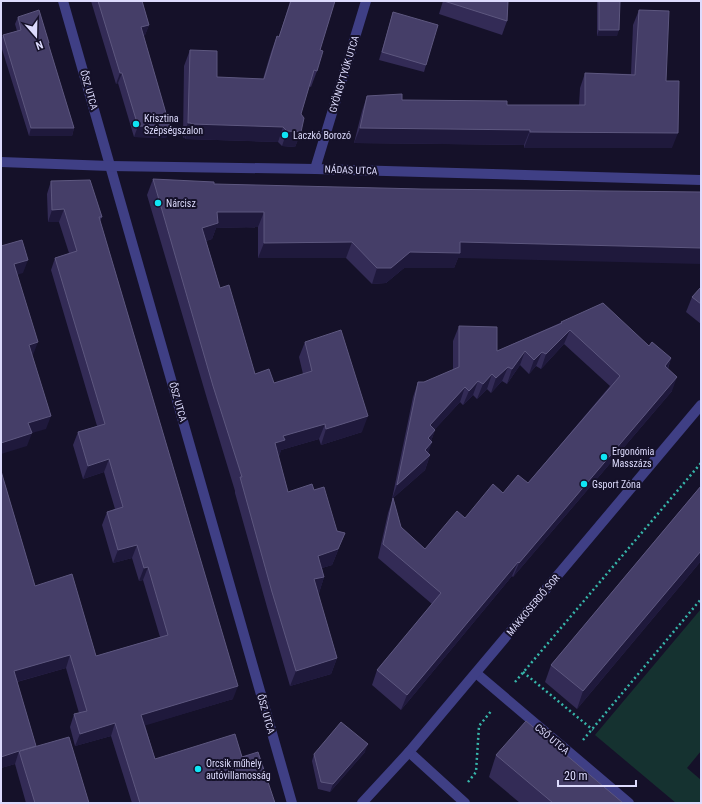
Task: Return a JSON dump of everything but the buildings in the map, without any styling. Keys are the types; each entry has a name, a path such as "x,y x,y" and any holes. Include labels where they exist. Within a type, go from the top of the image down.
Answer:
{"street":[{"name":"ŐSZ UTCA","path":"64,1 292,803"},
{"name":"GYÖNGYTYÚK UTCA","path":"315,169 366,1"},
{"name":"NÁDAS UTCA","path":"1,162 701,180"},
{"name":"MAKKOSERDŐ SOR","path":"362,803 409,752 701,405"},
{"name":"CSŐ UTCA","path":"476,673 629,803"},
{"path":"409,752 465,803"}],"path":[{"path":"456,794 476,772 479,726 523,672 701,463"},
{"path":"571,754 593,730 701,600"},
{"path":"523,672 593,730"}],"green space":[{"path":"701,609 701,751 687,768 701,780 701,803 676,803 595,735"}],"place":[{"name":"Krisztina Szépségszalon","path":"136,124"},
{"name":"Laczkó Borozó","path":"285,135"},
{"name":"Nárcisz","path":"158,203"},
{"name":"Ergonómia Masszázs","path":"604,457"},
{"name":"Gsport Zóna","path":"584,484"},
{"name":"Orcsik műhely autóvillamosság","path":"198,769"}]}
